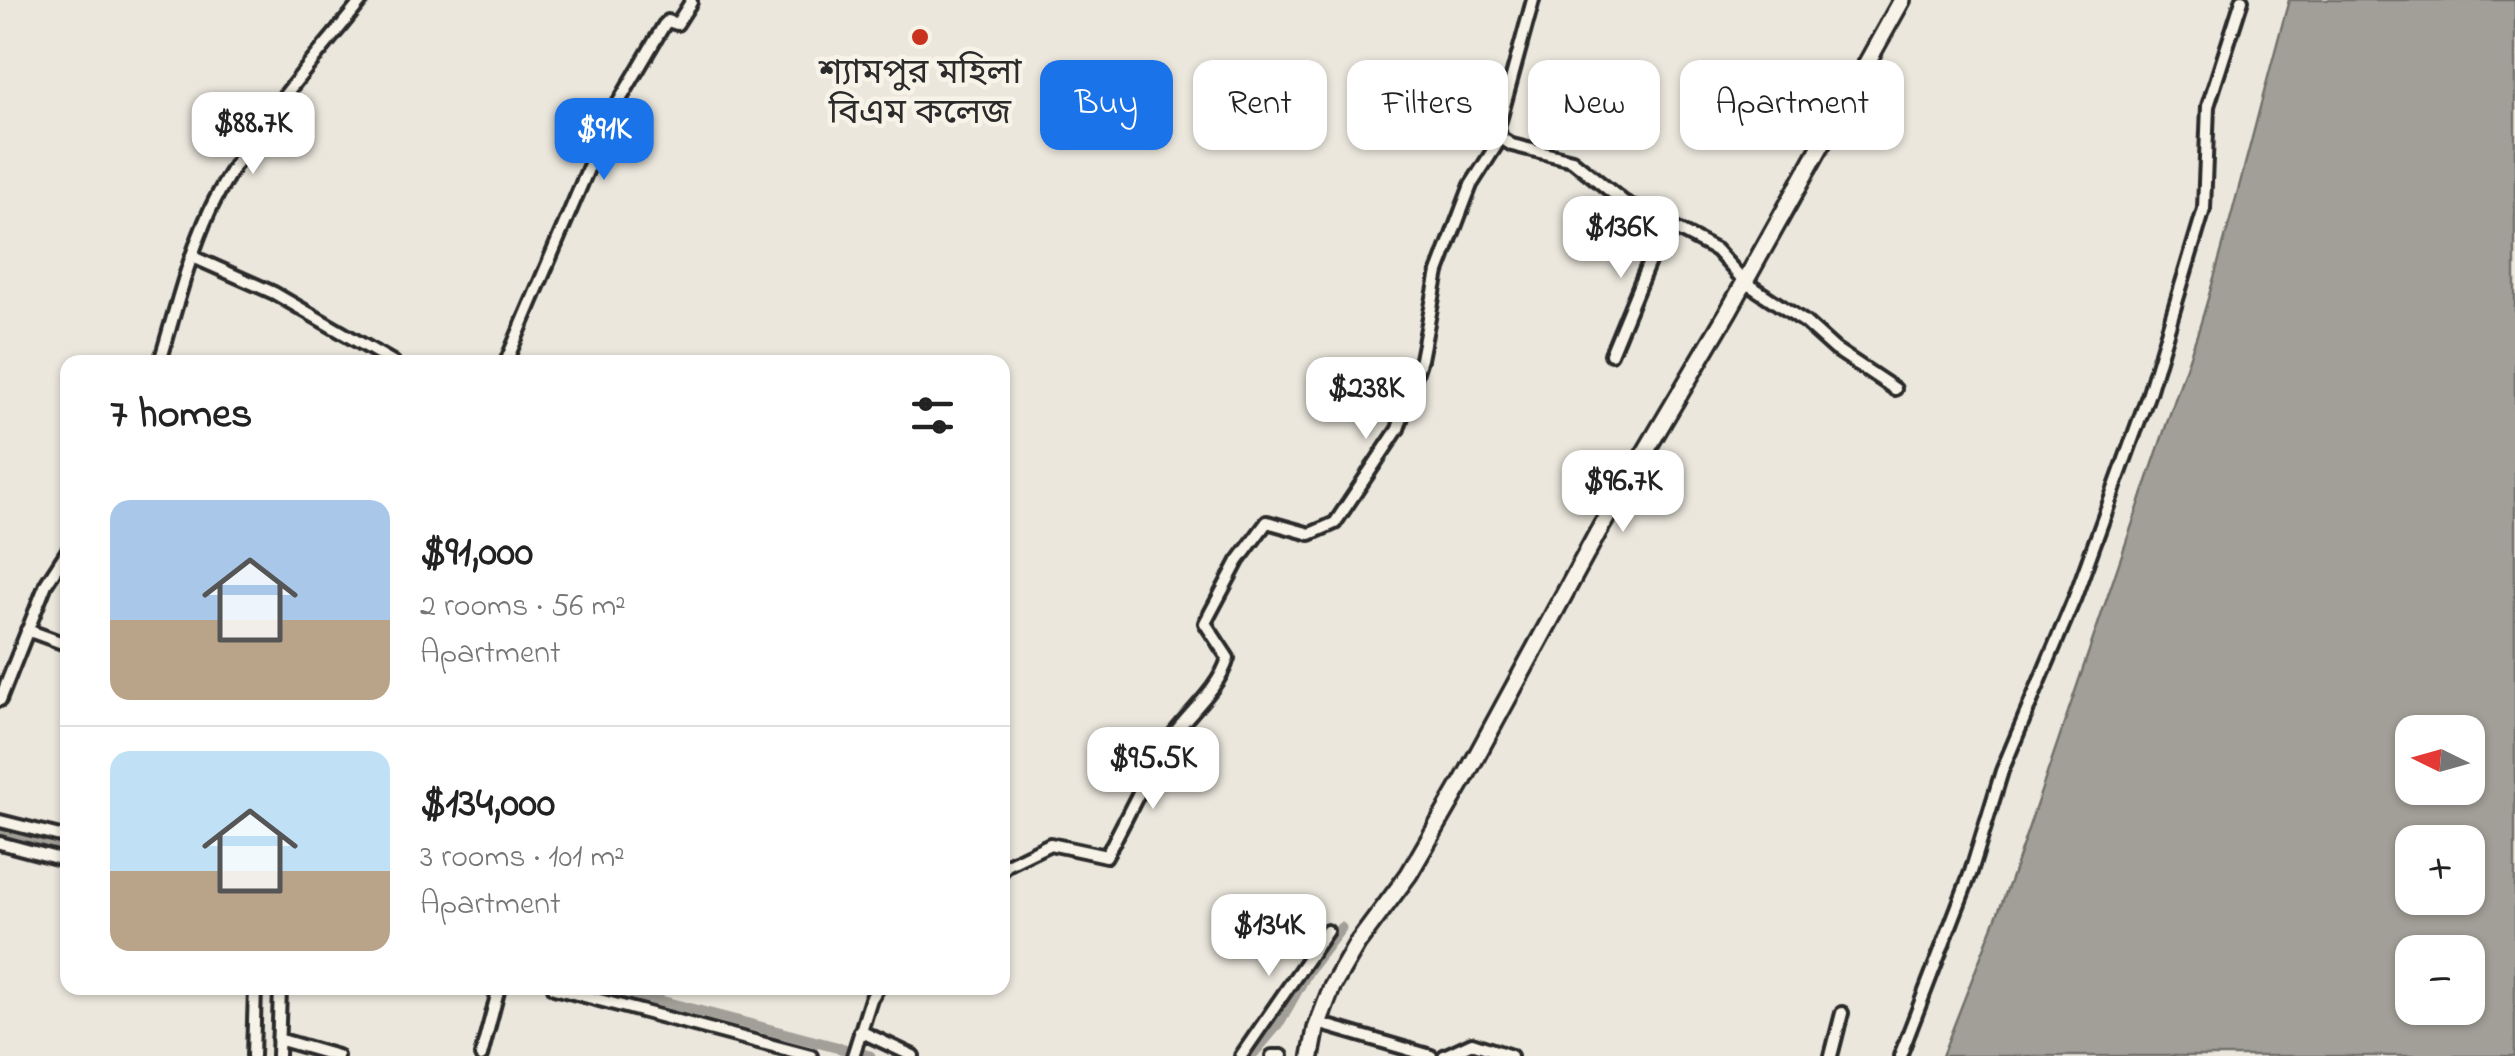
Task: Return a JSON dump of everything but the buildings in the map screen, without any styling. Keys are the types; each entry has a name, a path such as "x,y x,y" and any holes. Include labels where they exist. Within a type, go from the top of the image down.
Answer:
{"street":[{"path":"162,355 210,210 253,138 362,0"},
{"path":"1508,91 1533,0"},
{"path":"1311,1056 1318,1023 1340,973 1409,874 1464,780 1598,532 1745,282 1902,0"},
{"path":"1900,1056 1971,872 2002,771 2075,597 2149,393 2204,209 2208,106 2242,0"},
{"path":"509,355 610,117 664,24 677,24 691,2"},
{"path":"1508,142 1572,160 1624,202 1716,250 1745,282 1896,389"},
{"path":"1010,864 1050,844 1106,856 1160,754 1224,672 1228,658 1205,623 1238,561 1267,522 1310,534 1335,524 1398,429 1422,359 1438,272 1471,186 1494,150"},
{"path":"1611,354 1665,223"},
{"path":"194,256 274,294 382,355"},
{"path":"0,700 46,584 60,562"},
{"path":"27,630 60,642"},
{"path":"0,820 60,836"},
{"path":"0,843 60,859"},
{"path":"1241,1056 1327,931"},
{"path":"253,1056 255,995"},
{"path":"278,1056 280,995"},
{"path":"481,1056 498,995"},
{"path":"580,995 811,1056"},
{"path":"852,1056 875,995"},
{"path":"1831,1056 1842,1014"},
{"path":"1318,1023 1430,1056"},
{"path":"858,1036 912,1056"},
{"path":"278,1038 336,1056"},
{"path":"1444,1056 1472,1043 1511,1056"},
{"path":"1272,1056 1282,1056"}],"shaded area":[{"path":"2289,0 2515,0 2515,1056 1942,1056 2010,882 2198,332"}],"waterway":[{"path":"0,830 60,845"},
{"path":"1251,1056 1279,1023 1308,971 1341,928"},
{"path":"638,995 870,1056"}],"place":[{"name":"শ্যামপুর মহিলা বিএম কলেজ","path":"920,37"}]}
